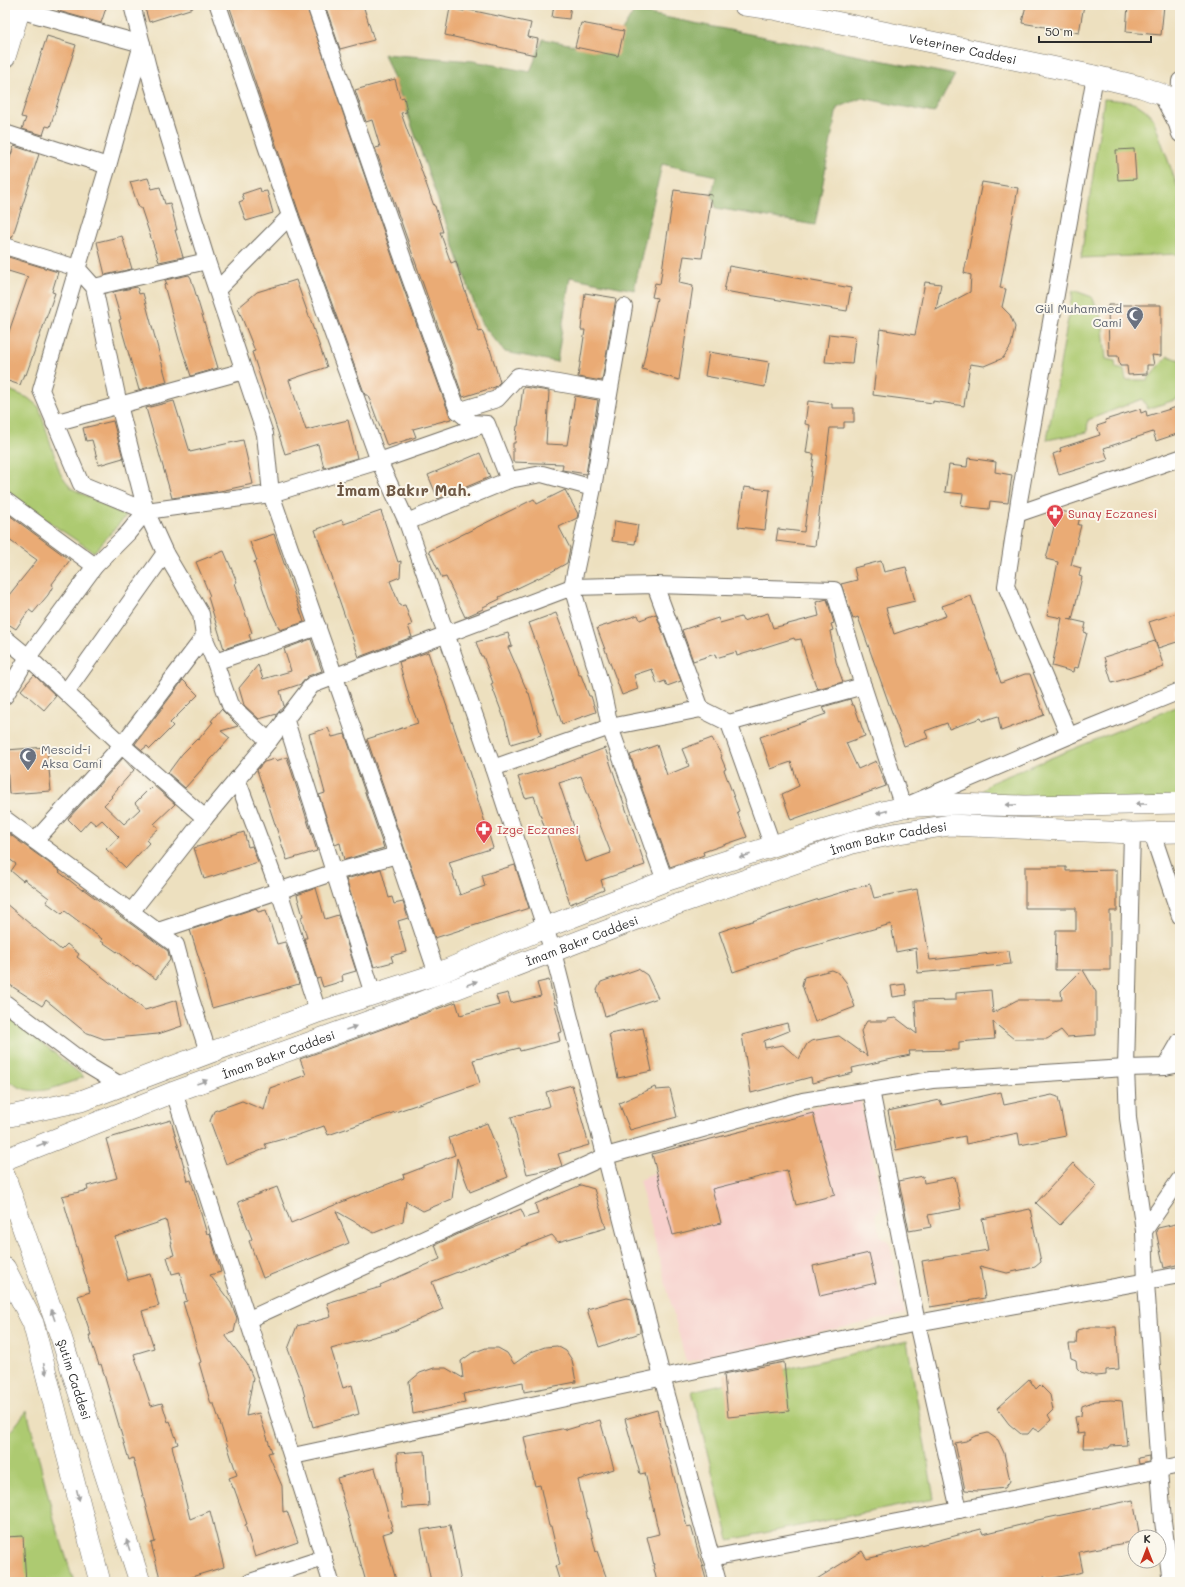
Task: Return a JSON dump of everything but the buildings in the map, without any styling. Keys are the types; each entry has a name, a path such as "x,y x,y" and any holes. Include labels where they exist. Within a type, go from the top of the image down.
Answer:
{"main road":[{"name":"Veteriner Caddesi","path":"744,5 772,7 1095,76 1141,88 1175,94"},
{"path":"5,57 20,7"},
{"path":"5,1117 81,1101 208,1052 318,1012 437,974 544,928 665,881 825,829 903,807 952,804 1025,806 1180,803"},
{"name":"İmam Bakır Caddesi","path":"5,1160 174,1092 411,1006 671,906 852,843 899,833 950,826 1142,833 1180,832"},
{"path":"5,1154 5,1160"},
{"name":"Şutim Caddesi","path":"5,1177 61,1337 140,1582"},
{"name":"Şutim Caddesi","path":"5,1268 34,1323 100,1582"}],"street":[{"path":"132,5 142,44 207,261 265,434 271,494 437,974"},
{"path":"218,5 290,216 378,461 407,522 493,768 552,952 662,1376 718,1582"},
{"path":"315,5 409,277 458,411 472,423 487,424"},
{"path":"20,7 142,44"},
{"path":"142,44 108,166 41,390 80,484 146,511 271,494 378,461 487,424"},
{"path":"1069,736 1006,586 1017,514 1095,76"},
{"path":"1175,94 1177,124 1180,134"},
{"path":"5,133 108,166"},
{"path":"217,290 290,216"},
{"path":"5,246 77,268 94,287 119,405 146,511 165,553 201,614 204,637 215,662 230,705 269,741"},
{"path":"94,287 207,261"},
{"path":"624,307 593,488 572,587 602,689 610,727 665,881"},
{"path":"54,423 244,371"},
{"path":"458,411 497,399 518,376 610,392"},
{"path":"487,424 509,480"},
{"path":"1017,514 1180,458"},
{"path":"407,522 509,480 542,474 593,488"},
{"path":"5,500 95,566"},
{"path":"5,696 28,657 95,566 128,533 146,511"},
{"path":"66,692 165,553"},
{"path":"655,584 701,709"},
{"path":"131,912 205,818 269,741 285,718 312,685 572,587 655,584 834,590 863,686 903,807 1069,736 1180,691"},
{"path":"215,662 318,627"},
{"path":"36,841 122,745 204,637"},
{"path":"5,638 28,657 122,745 205,818"},
{"path":"728,723 863,686"},
{"path":"493,768 610,727 701,709 728,723 773,847"},
{"path":"285,718 373,994"},
{"path":"237,779 278,891 318,1012"},
{"path":"5,819 176,945 189,993 208,1052"},
{"path":"1142,833 1180,916"},
{"path":"1142,833 1126,1068 1128,1118 1144,1231 1159,1470 1163,1521 1171,1582"},
{"path":"158,931 335,872 397,855"},
{"path":"5,1003 87,1065 122,1086"},
{"path":"247,1320 606,1156 803,1101 932,1080 1172,1066 1180,1041"},
{"path":"871,1090 917,1322 960,1510"},
{"path":"174,1092 247,1320 293,1456 331,1582"},
{"path":"1144,1231 1180,1179"},
{"path":"293,1456 917,1322 1180,1276"},
{"path":"712,1558 960,1510 1180,1465"},
{"path":"250,1582 324,1558"}],"shaded area":[{"path":"860,1098 883,1206 875,1215 881,1237 889,1241 905,1314 686,1362 639,1180 825,1103"}],"green space":[{"path":"634,11 955,75 934,113 862,98 837,108 815,225 716,208 712,195 716,176 662,164 634,290 570,277 557,362 505,352 481,323 407,112 384,54 473,61 530,72 543,39 609,52"},
{"path":"1104,99 1131,102 1148,112 1153,118 1180,194 1180,254 1081,258"},
{"path":"1073,290 1092,297 1102,318 1106,359 1115,361 1116,368 1124,370 1126,380 1147,380 1168,356 1180,360 1180,398 1148,409 1142,399 1088,420 1087,432 1047,440"},
{"path":"5,388 28,398 39,407 60,473 71,488 126,516 94,552 5,493"},
{"path":"1180,705 1180,800 977,796 990,783"},
{"path":"5,1013 84,1077 53,1088 34,1091 15,1085 5,1078"},
{"path":"907,1341 934,1499 729,1540 692,1391"},
{"path":"27,1411 54,1519 74,1582 5,1582 5,1438"}],"place":[{"name":"Gül Muhammed Cami","path":"1135,330"},
{"name":"Sunay Eczanesi","path":"1055,528"},
{"name":"Mescid-i Aksa Cami","path":"28,771"},
{"name":"Izge Eczanesi","path":"484,844"}],"district":[{"name":"İmam Bakır Mah.","path":"404,489"}]}
